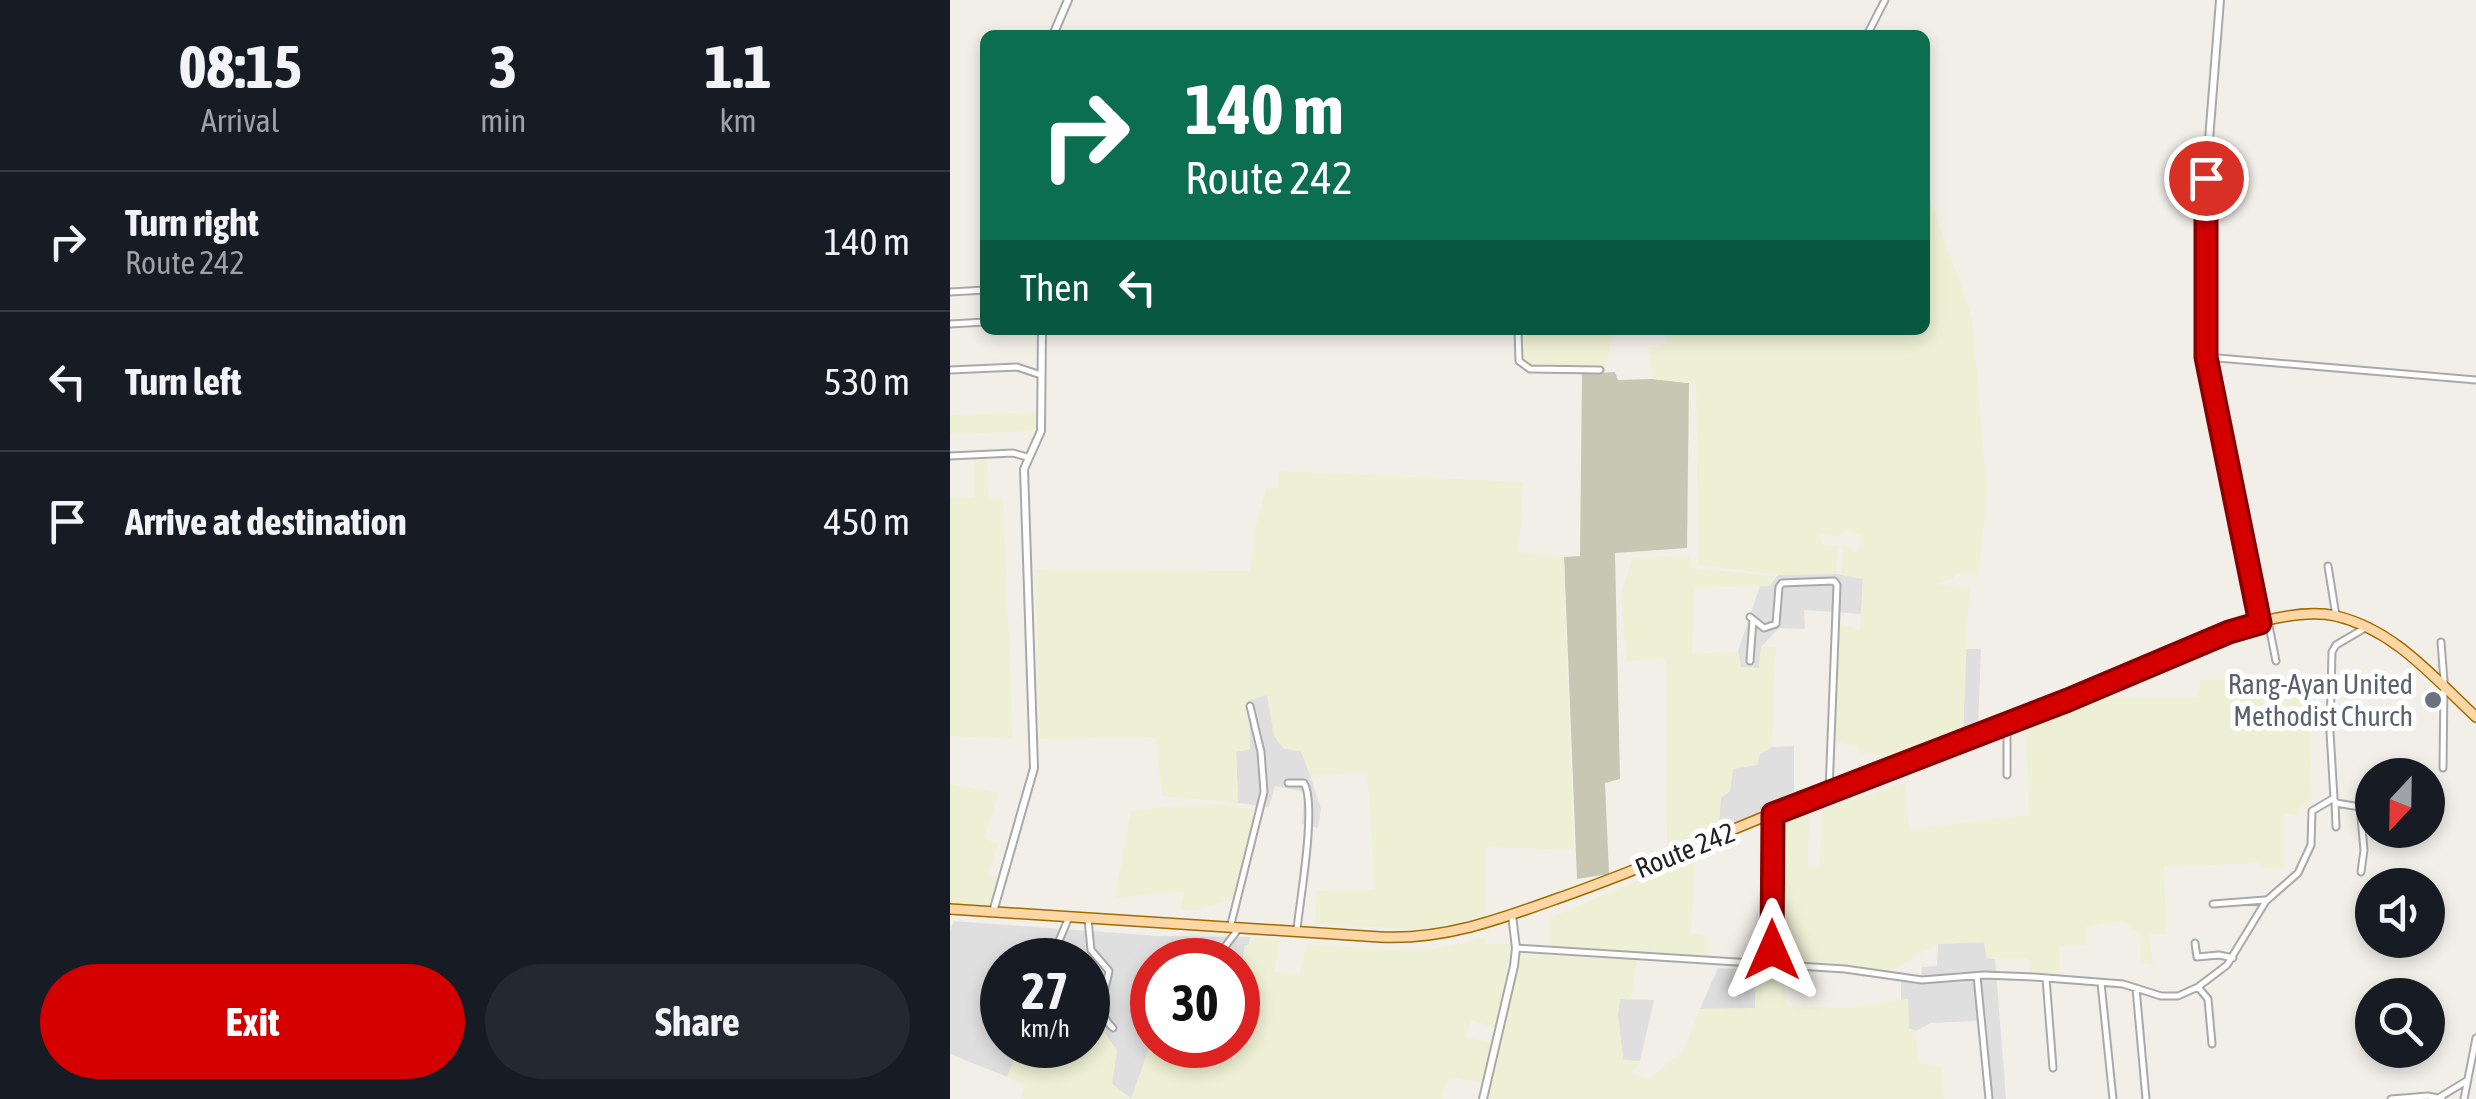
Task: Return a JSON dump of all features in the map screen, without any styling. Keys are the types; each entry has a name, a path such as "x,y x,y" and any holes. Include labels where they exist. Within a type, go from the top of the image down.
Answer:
{"main road":[{"name":"Route 242","path":"950,909 1415,938 1467,929 1598,884 2068,700 2229,632 2314,614 2336,616 2366,627 2403,648 2476,717"}],"street":[{"path":"1055,30 1068,0"},
{"path":"1870,30 1886,0"},
{"path":"2220,0 2206,178 2206,357 2276,661"},
{"path":"950,292 980,290"},
{"path":"950,324 980,322"},
{"path":"993,912 1034,768 1024,470 1041,431 1042,335"},
{"path":"1518,335 1518,361 1530,369 1600,370"},
{"path":"2206,357 2476,380"},
{"path":"950,370 1017,367 1041,376"},
{"path":"950,456 1013,453 1028,457"},
{"path":"2328,566 2336,616"},
{"path":"1750,662 1752,619 1764,628 1776,624 1782,583 1834,581 1837,585 1829,791"},
{"path":"2336,826 2330,732 2332,652 2336,645 2366,627"},
{"path":"2440,642 2443,758"},
{"path":"1229,938 1264,792 1261,752 1250,706"},
{"path":"2007,721 2007,775"},
{"path":"1288,783 1304,783 1308,788 1309,823 1297,932"},
{"path":"1516,948 1773,964 1922,980 1977,976 2046,978 2136,988 2171,997 2198,987 2234,958 2268,900 2300,870 2311,845 2312,811 2335,801 2360,807 2364,850 2361,868"},
{"path":"1773,814 1773,964"},
{"path":"2213,904 2268,900"},
{"path":"1483,1099 1516,948 1512,915"},
{"path":"1060,938 1069,918"},
{"path":"1090,919 1091,950 1110,971 1100,1011 1113,1028"},
{"path":"2195,942 2197,957 2234,958"},
{"path":"1977,976 1989,1099"},
{"path":"2046,978 2053,1068"},
{"path":"2101,983 2113,1099"},
{"path":"2198,987 2208,999 2212,1044"},
{"path":"2136,988 2146,1099"},
{"path":"2464,1099 2476,1038"},
{"path":"2391,1099 2441,1098 2468,1080"}],"shaded area":[{"path":"1930,199 1972,317 1987,491 1979,573 1956,574 1953,579 1937,584 1969,588 1963,733 1881,765 1877,754 1861,753 1856,746 1834,742 1840,623 1860,630 1863,579 1841,575 1843,544 1858,552 1861,536 1846,530 1840,536 1819,534 1822,544 1838,546 1836,574 1778,575 1698,565 1696,384 1653,379 1648,348 1667,344 1667,335 1930,335"},
{"path":"1522,335 1613,335 1606,366 1523,368"},
{"path":"1615,372 1618,380 1689,383 1687,548 1615,553 1620,779 1605,783 1609,874 1577,879 1564,557 1580,556 1582,374"},
{"path":"1036,412 1036,431 950,434 950,415"},
{"path":"987,460 989,499 1003,498 1013,739 950,736 950,498 974,497 974,461"},
{"path":"1279,471 1523,482 1519,552 1564,557 1573,850 1486,847 1485,916 1426,930 1315,924 1316,891 1375,890 1367,773 1310,775 1301,751 1284,749 1274,736 1267,695 1248,701 1250,749 1236,752 1238,803 1162,796 1156,737 1040,739 1035,570 1250,571 1255,528 1266,488 1278,487"},
{"path":"1690,556 1692,568 1775,576 1770,586 1695,588 1692,654 1738,651 1741,667 1759,668 1761,647 1776,647 1772,747 1760,754 1757,765 1733,769 1730,791 1721,798 1718,832 1667,846 1666,659 1626,661 1621,593 1633,557"},
{"path":"1836,574 1863,578 1861,614 1804,610 1805,629 1779,628 1761,647 1759,668 1741,667 1738,651 1760,586 1770,585 1778,575"},
{"path":"1966,649 1981,649 1978,725 1963,733"},
{"path":"2201,680 2282,681 2283,692 2309,690 2312,806 2301,805 2298,816 2284,813 2284,868 2260,869 2259,863 2164,867 2166,934 2149,934 2153,965 2141,962 2140,935 2122,920 2086,927 2085,945 2059,946 2060,978 2031,975 2028,959 1987,958 1984,942 1938,944 1889,972 1776,963 1777,824 1809,811 1808,866 1819,867 1823,810 1904,783 1910,830 2029,815 2026,731 2100,698 2198,697"},
{"path":"1268,694 1301,751 1310,775 1321,809 1318,828 1302,824 1304,792 1275,786 1269,807 1238,803 1236,751 1250,748 1248,700"},
{"path":"1794,746 1794,803 1718,831 1721,798 1730,791 1733,769 1772,747"},
{"path":"950,784 999,793 984,838 998,844 988,874 998,877 991,906 950,904"},
{"path":"1207,804 1255,809 1233,899 1199,910 1180,910 1185,891 1115,898 1131,810"},
{"path":"1696,856 1691,933 1708,936 1708,957 1550,947 1549,918"},
{"path":"954,921 1159,936 1250,937 1130,938 1130,1068 1143,1068 1132,1099 1112,1084 1108,1068 1110,938 980,938 980,1066 950,1054 950,931"},
{"path":"1486,937 1486,944 1511,944 1496,1028 1471,1020 1466,1037 1492,1044 1483,1083 1449,1076 1441,1098 1444,1099 1131,1099 1142,1068 1260,1068 1260,938 1280,940 1274,972 1299,975 1307,944 1435,949"},
{"path":"1984,942 1987,958 1995,959 2006,1099 1986,1099 1978,1021 1930,1023 1916,1031 1909,1029 1901,1000 1901,982 1920,982 1922,967 1937,966 1938,944"},
{"path":"1521,954 1637,960 1631,1000 1620,999 1618,1014 1623,1060 1640,1062 1631,1074 1649,1078 1683,1051 1700,1009 1755,1008 1756,970 1784,972 1787,1006 1849,1008 1908,999 1909,1028 1916,1031 1918,1063 1942,1067 1944,1099 1489,1099"},
{"path":"1718,968 1756,970 1755,1008 1700,1009"},
{"path":"1620,999 1654,1000 1640,1061 1623,1060"},
{"path":"1110,1040 1117,1050 1112,1084 1131,1099 1020,1099 1025,1086 1007,1077 1011,1068 1110,1068"},
{"path":"985,1068 1011,1068 1007,1077"}],"place":[{"name":"Rang-Ayan United Methodist Church","path":"2433,700"}],"route":[{"path":"1772,950 1773,814 2260,623 2206,357 2206,178"}]}
